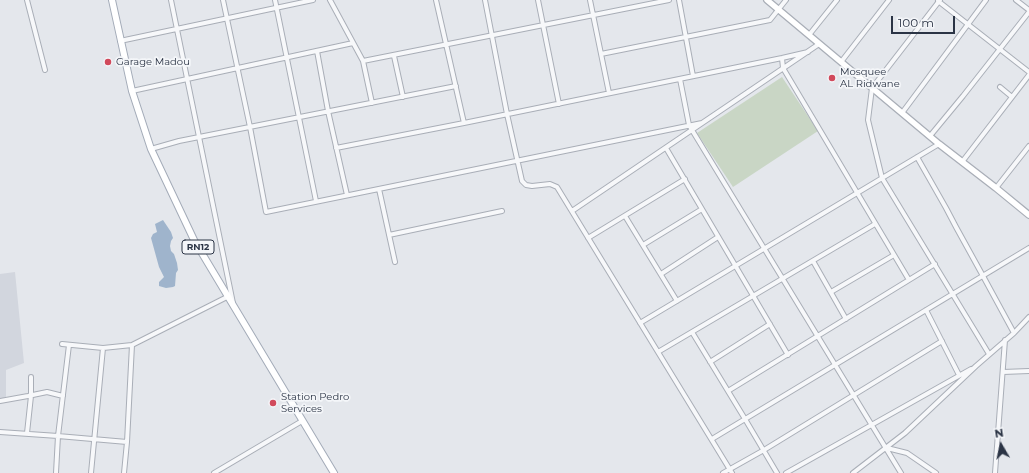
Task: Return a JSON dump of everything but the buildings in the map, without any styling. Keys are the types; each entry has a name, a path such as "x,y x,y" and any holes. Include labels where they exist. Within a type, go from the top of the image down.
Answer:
{"main road":[{"name":"RN12","path":"112,0 132,92 151,149 194,240 234,309 334,473"}],"street":[{"path":"27,0 45,70"},
{"path":"171,0 234,309"},
{"path":"223,0 250,127 266,212 517,160 691,128 702,123 819,44"},
{"path":"275,0 316,201"},
{"path":"120,41 313,0"},
{"path":"330,0 363,61 372,103"},
{"path":"436,0 464,123"},
{"path":"485,0 507,114 522,181 526,185 532,186 550,184 557,187 731,471"},
{"path":"538,0 558,104"},
{"path":"590,0 609,94"},
{"path":"363,61 668,0"},
{"path":"679,0 693,76"},
{"path":"767,0 939,144 1028,213"},
{"path":"601,54 770,20 786,0"},
{"path":"809,36 837,0"},
{"path":"841,62 889,0"},
{"path":"989,354 882,178 868,120 872,88 939,0 1029,72"},
{"path":"902,113 986,0"},
{"path":"930,136 1029,11 1016,0"},
{"path":"132,92 354,43"},
{"path":"317,51 328,111 347,195"},
{"path":"336,148 609,94 808,52"},
{"path":"394,56 403,97"},
{"path":"782,58 783,68 908,280"},
{"path":"962,162 1029,75"},
{"path":"680,79 691,128 901,473"},
{"path":"151,149 179,141 456,86"},
{"path":"1000,87 1012,97"},
{"path":"572,210 666,148 691,128"},
{"path":"640,323 939,144"},
{"path":"996,188 1029,146"},
{"path":"666,148 788,355"},
{"path":"917,157 1014,333"},
{"path":"588,238 685,179"},
{"path":"379,189 395,262"},
{"path":"643,245 702,208"},
{"path":"389,235 502,211"},
{"path":"625,216 677,301"},
{"path":"658,352 754,297 875,224"},
{"path":"661,274 718,237"},
{"path":"712,439 1029,248"},
{"path":"831,292 894,255"},
{"path":"813,261 846,318"},
{"path":"728,391 935,264"},
{"path":"62,344 103,348 132,345 227,297"},
{"path":"926,310 959,375"},
{"path":"853,473 905,433 989,354 1014,333 1029,316"},
{"path":"710,362 770,324"},
{"path":"692,332 746,419 777,473"},
{"path":"995,473 1005,340"},
{"path":"724,473 731,471 942,341"},
{"path":"56,473 58,436 69,345"},
{"path":"124,473 132,345"},
{"path":"91,473 103,348"},
{"path":"786,473 976,366"},
{"path":"1003,372 1029,371"},
{"path":"27,434 31,396 31,377"},
{"path":"0,401 47,392 63,396"},
{"path":"214,473 302,421"},
{"path":"0,432 127,442"},
{"path":"886,448 907,454 936,473"}],"shaded area":[{"path":"15,272 24,363 6,370 6,398 0,398 0,274"}],"green space":[{"path":"782,77 818,131 733,187 697,133"}],"water":[{"path":"163,220 173,238 170,246 177,263 178,270 176,273 175,286 166,288 159,286 159,282 164,277 159,267 151,238 153,234 157,232 155,224"}],"place":[{"name":"Garage Madou","path":"108,62"},
{"name":"Mosquee AL Ridwane","path":"832,78"},
{"name":"Station Pedro Services","path":"273,403"}]}
